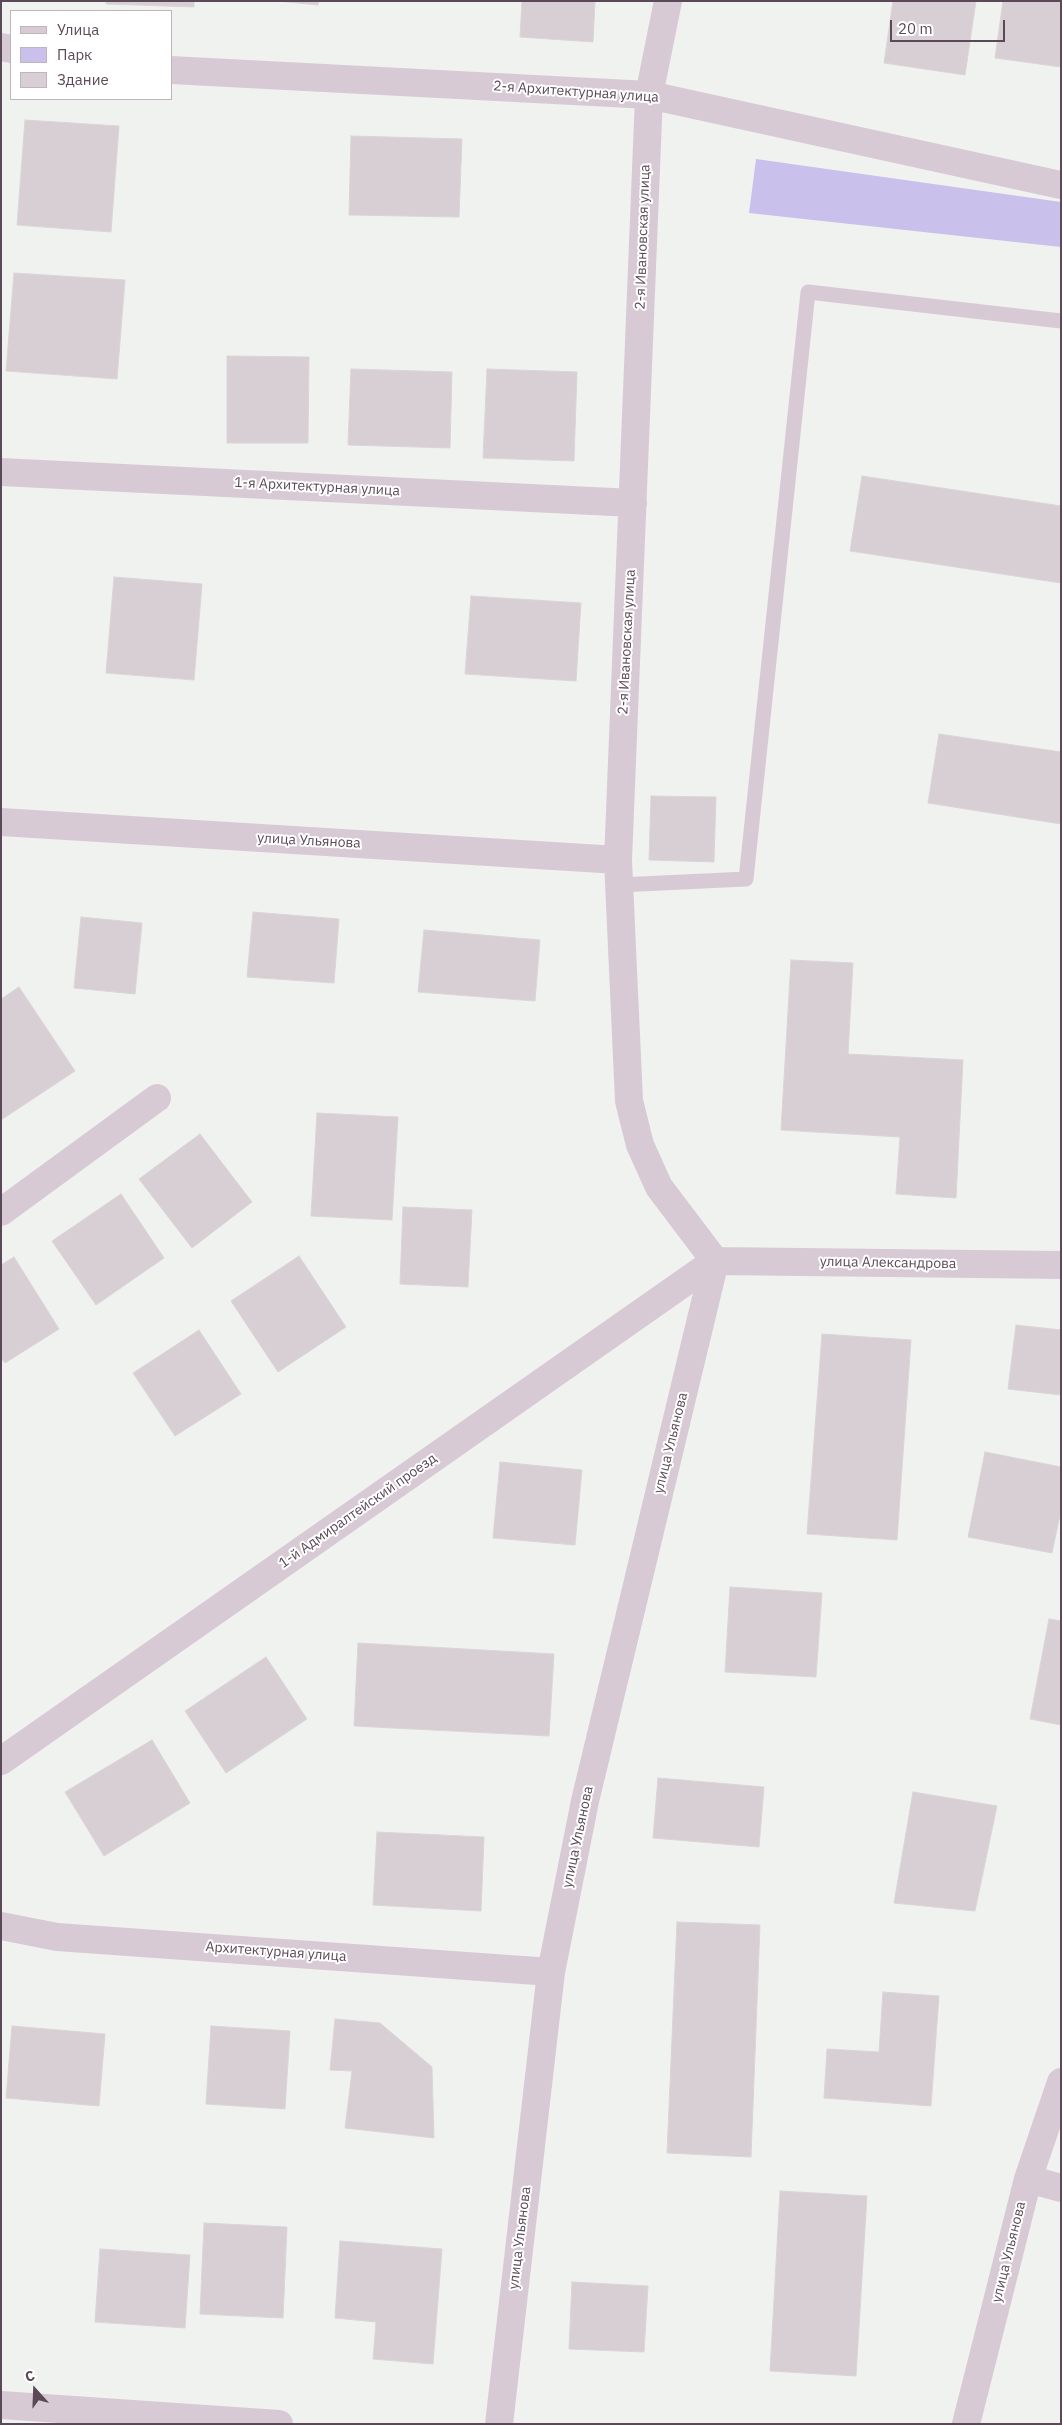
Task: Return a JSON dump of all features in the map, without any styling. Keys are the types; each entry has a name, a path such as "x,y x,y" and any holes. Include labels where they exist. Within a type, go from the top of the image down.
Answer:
{"street":[{"name":"2-я Ивановская улица","path":"668,1 649,94 618,872 629,1101 640,1145 659,1187 715,1261"},
{"name":"2-я Архитектурная улица","path":"172,70 649,94 1061,185"},
{"name":"1-я Архитектурная улица","path":"1,472 633,503"},
{"name":"улица Ульянова","path":"1,822 618,872"},
{"path":"1,1212 157,1098"},
{"name":"улица Ульянова","path":"499,2424 551,1972 585,1801 715,1261"},
{"name":"улица Александрова","path":"715,1261 1061,1265"},
{"name":"1-й Адмиралтейский проезд","path":"1,1760 715,1261"},
{"name":"Архитектурная улица","path":"1,1926 57,1937 551,1972"},
{"name":"улица Ульянова","path":"966,2424 1028,2179 1061,2082"},
{"path":"1028,2179 1061,2188"},
{"path":"1,2405 279,2424"}],"lane":[{"path":"618,872 746,879 808,292 1061,321"}],"green space":[{"path":"756,159 1061,202 1061,247 749,213"}],"building":[{"path":"106,1 194,1 194,7 106,4"},
{"path":"277,1 319,1 318,5"},
{"path":"522,1 595,1 593,42 520,37"},
{"path":"893,1 976,1 965,75 884,63"},
{"path":"1003,1 1061,1 1061,67 995,58"},
{"path":"25,120 119,126 111,232 17,225"},
{"path":"351,136 462,139 459,217 349,215"},
{"path":"14,273 125,280 117,379 6,371"},
{"path":"227,356 309,357 308,443 227,443"},
{"path":"351,369 452,372 450,448 348,445"},
{"path":"487,369 577,372 574,461 483,458"},
{"path":"862,476 1061,506 1061,583 850,551"},
{"path":"114,577 202,584 194,680 106,673"},
{"path":"471,596 581,603 576,681 465,674"},
{"path":"939,734 1061,752 1061,824 928,803"},
{"path":"651,796 716,797 714,862 649,860"},
{"path":"253,912 339,919 334,983 247,977"},
{"path":"81,917 142,923 135,994 74,988"},
{"path":"424,930 540,940 535,1001 418,992"},
{"path":"791,960 853,963 848,1054 963,1060 956,1198 896,1194 900,1137 781,1130"},
{"path":"19,987 75,1071 1,1120 1,999"},
{"path":"317,1113 398,1117 392,1220 311,1216"},
{"path":"200,1134 252,1202 192,1248 139,1179"},
{"path":"121,1194 164,1258 96,1305 52,1241"},
{"path":"403,1207 472,1210 468,1287 400,1284"},
{"path":"299,1256 346,1327 278,1372 231,1301"},
{"path":"14,1257 59,1329 5,1363 1,1358 1,1265"},
{"path":"1016,1325 1061,1330 1061,1395 1008,1389"},
{"path":"199,1330 241,1394 175,1436 133,1373"},
{"path":"822,1334 911,1340 897,1540 807,1534"},
{"path":"985,1452 1061,1467 1061,1510 1052,1553 968,1537"},
{"path":"500,1462 582,1470 575,1545 493,1538"},
{"path":"730,1587 822,1593 816,1677 725,1672"},
{"path":"1049,1619 1061,1621 1061,1725 1030,1719"},
{"path":"358,1643 554,1654 549,1736 354,1726"},
{"path":"266,1657 307,1719 226,1773 185,1711"},
{"path":"152,1740 190,1803 104,1856 65,1792"},
{"path":"658,1778 764,1787 759,1847 653,1838"},
{"path":"913,1792 997,1806 975,1911 894,1903"},
{"path":"377,1832 484,1837 481,1911 373,1905"},
{"path":"677,1922 760,1925 751,2157 667,2153"},
{"path":"883,1992 939,1996 931,2106 824,2098 827,2049 879,2052"},
{"path":"335,2019 380,2023 432,2067 434,2138 345,2128 352,2071 330,2070"},
{"path":"12,2026 105,2034 99,2106 6,2098"},
{"path":"211,2026 290,2031 285,2109 206,2104"},
{"path":"780,2191 867,2196 856,2376 770,2371"},
{"path":"204,2223 287,2227 283,2318 200,2314"},
{"path":"340,2241 442,2249 433,2364 373,2359 376,2322 335,2318"},
{"path":"100,2249 190,2255 185,2328 95,2322"},
{"path":"572,2282 648,2286 644,2352 569,2349"}]}
